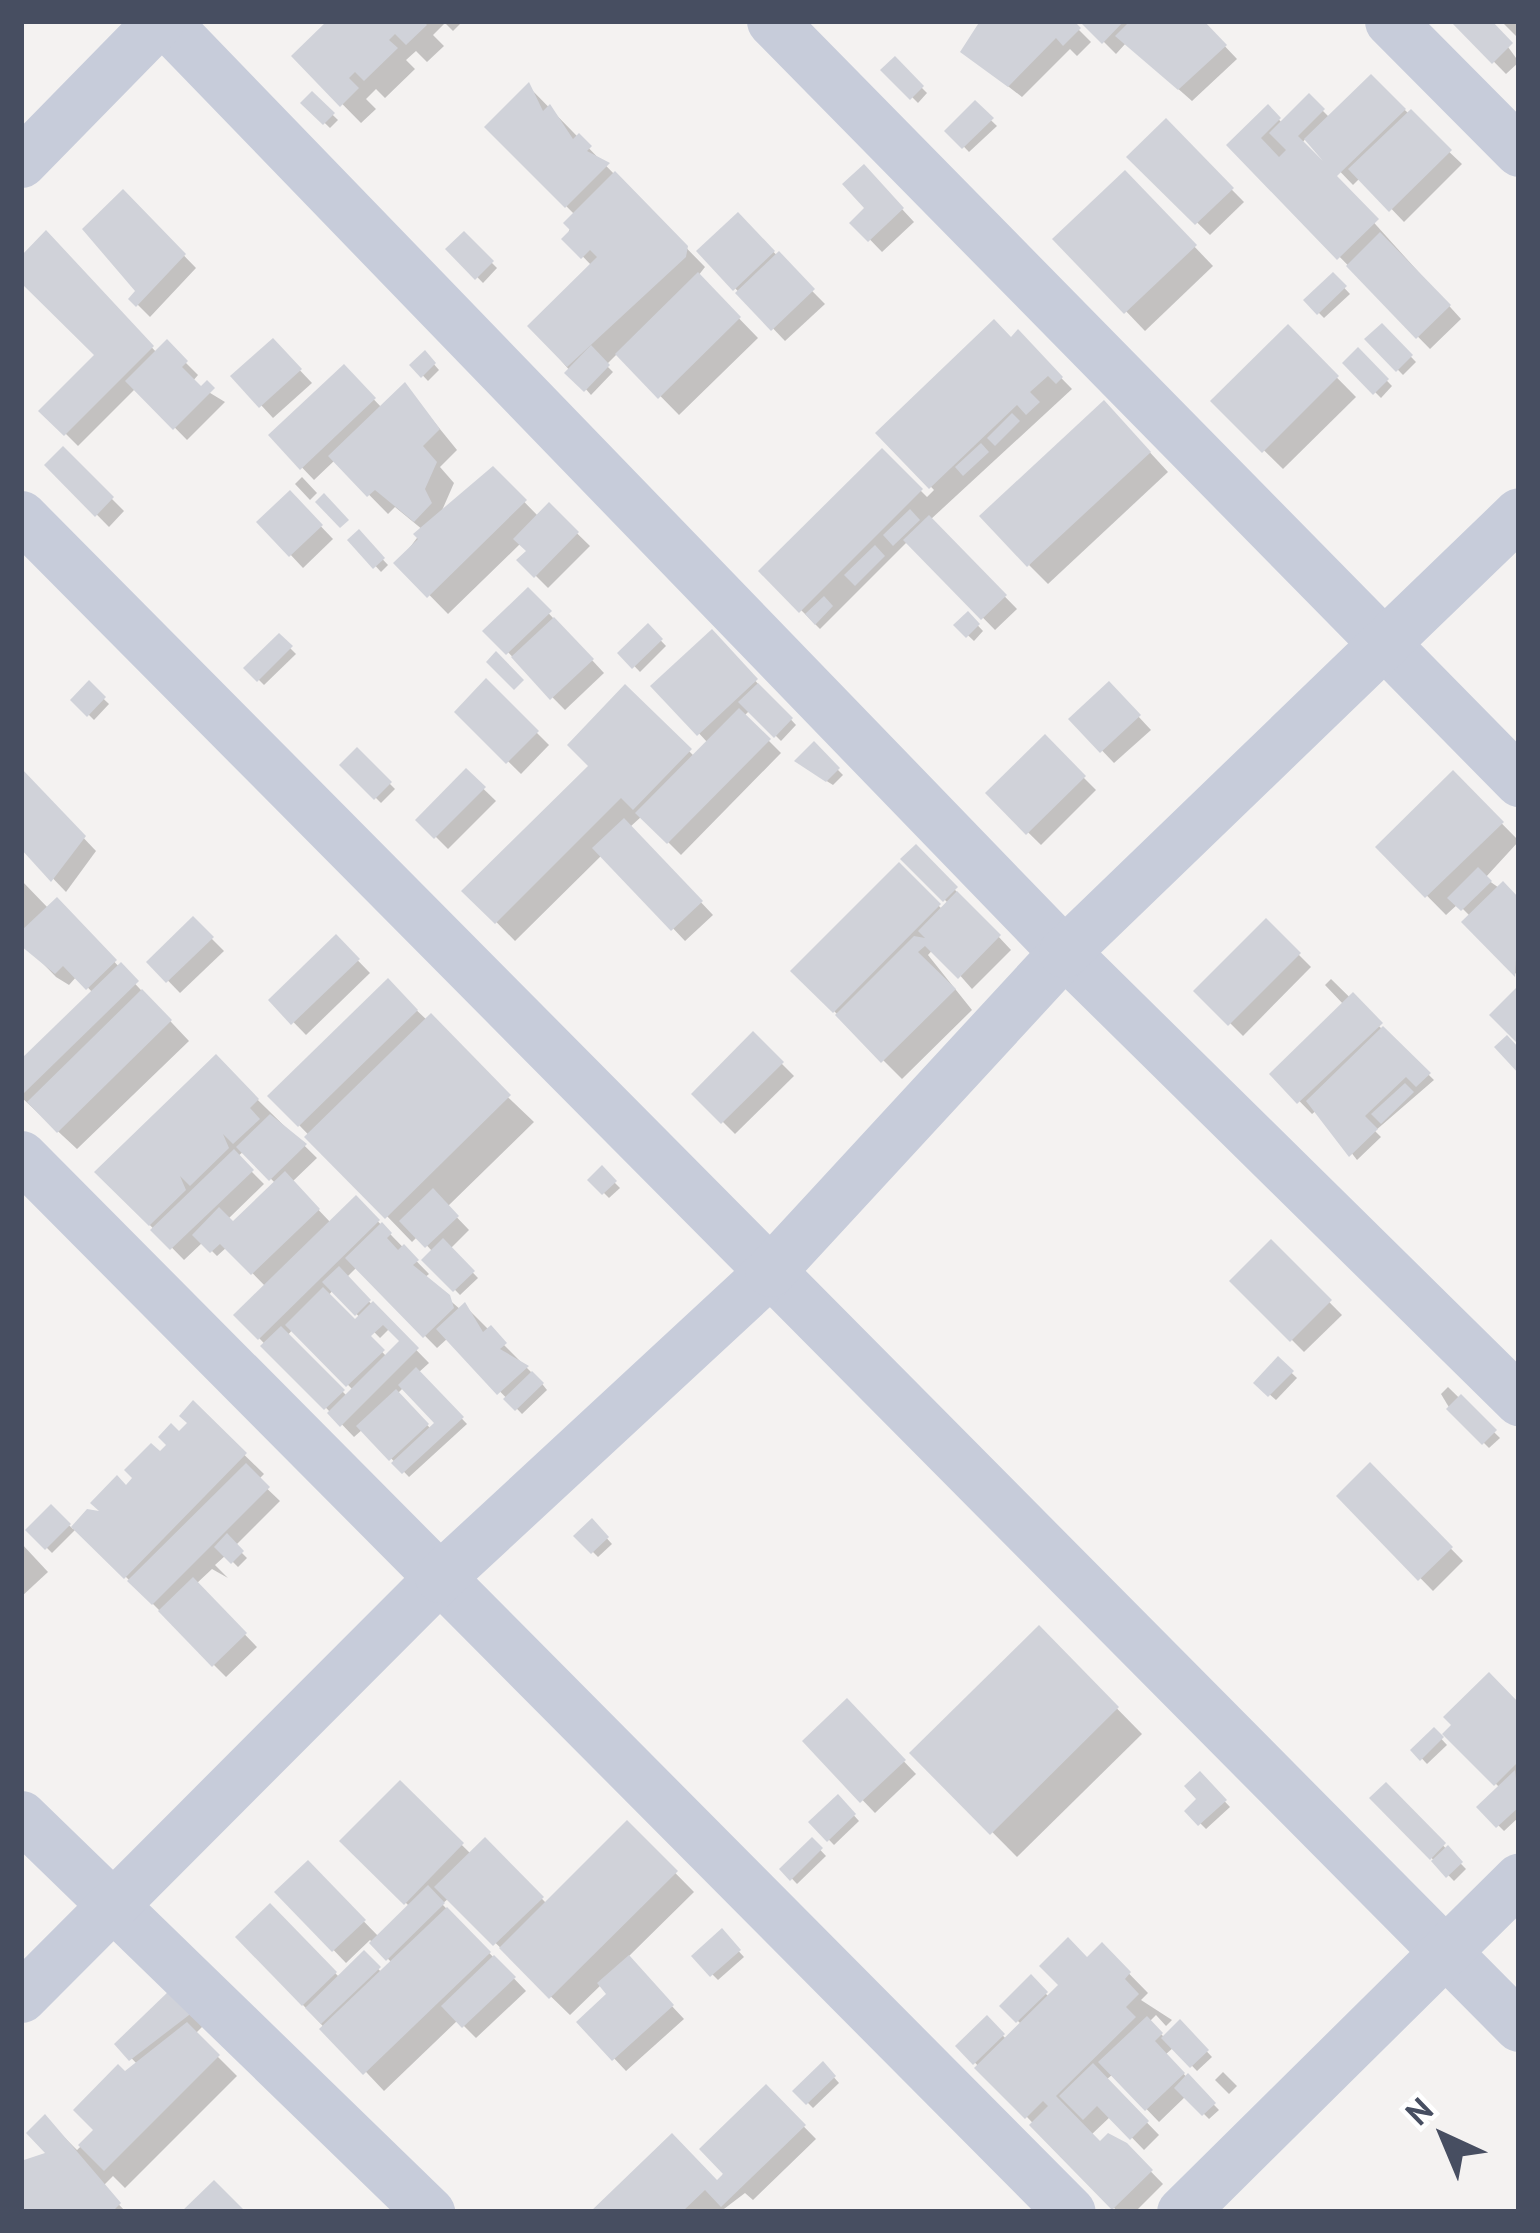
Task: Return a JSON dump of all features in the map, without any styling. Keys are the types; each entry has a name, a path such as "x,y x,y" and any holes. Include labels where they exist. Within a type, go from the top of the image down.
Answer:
{"street":[{"path":"21,162 161,21 1064,952 1519,1400"},
{"path":"772,21 1519,781"},
{"path":"1390,21 1519,152"},
{"path":"21,1997 440,1577 770,1271 1064,952 1519,513"},
{"path":"21,516 1519,2026"},
{"path":"21,1156 1070,2212"},
{"path":"21,1816 109,1909 429,2212"},
{"path":"1182,2212 1519,1878"}],"building":[{"path":"327,21 423,21 427,25 406,45 395,34 389,40 398,48 364,81 355,72 349,78 359,88 340,107 291,56"},
{"path":"980,21 1074,21 1081,28 1063,46 1056,38 1008,87 960,52"},
{"path":"1079,21 1124,21 1102,44"},
{"path":"1130,21 1204,21 1227,45 1178,90 1115,36"},
{"path":"1450,21 1492,21 1513,43 1492,64"},
{"path":"895,56 924,86 910,100 880,70"},
{"path":"1371,74 1406,109 1337,176 1379,219 1337,260 1226,145 1268,104 1281,118 1261,138 1279,157 1286,150 1269,133 1309,93 1325,109 1298,136 1323,161 1304,139"},
{"path":"529,82 543,111 550,104 573,139 579,133 592,146 587,151 610,163 565,208 484,127"},
{"path":"312,91 335,113 323,125 300,103"},
{"path":"975,100 994,118 962,149 944,131"},
{"path":"1411,109 1452,150 1389,212 1348,169"},
{"path":"1166,118 1234,188 1195,225 1126,157"},
{"path":"864,164 904,208 868,242 849,223 864,208 842,184"},
{"path":"1125,170 1197,245 1124,314 1052,239"},
{"path":"615,171 688,246 686,257 567,367 527,326 597,257 590,250 581,259 561,239 570,230 563,223"},
{"path":"123,189 186,254 136,307 128,299 135,291 82,229"},
{"path":"738,212 775,251 733,291 696,251"},
{"path":"46,230 154,346 64,436 38,411 94,355 21,283 21,256"},
{"path":"464,231 494,261 475,280 445,249"},
{"path":"1380,232 1451,305 1416,339 1346,266"},
{"path":"779,251 815,289 771,331 735,293"},
{"path":"698,272 741,317 658,399 615,354"},
{"path":"1333,272 1347,286 1317,315 1303,300"},
{"path":"994,319 1011,337 1018,329 1063,377 1056,384 1048,376 1030,392 1040,402 1026,415 1017,405 929,489 875,433"},
{"path":"1382,323 1413,355 1396,372 1364,339"},
{"path":"1288,324 1339,376 1262,453 1210,401"},
{"path":"273,338 302,369 259,408 230,376"},
{"path":"167,339 188,361 182,367 201,386 207,380 215,388 173,430 125,381"},
{"path":"591,345 610,365 584,392 564,373"},
{"path":"1358,347 1389,379 1373,395 1342,363"},
{"path":"425,350 436,363 421,378 409,365"},
{"path":"344,364 376,398 300,470 268,435"},
{"path":"405,382 440,429 423,446 437,462 425,489 432,503 414,522 375,490 367,497 328,456"},
{"path":"1104,400 1151,452 1027,567 979,516"},
{"path":"1012,413 1020,421 995,446 987,438"},
{"path":"981,443 989,452 963,476 955,467"},
{"path":"63,446 114,497 95,517 44,465"},
{"path":"882,448 923,489 799,613 758,571"},
{"path":"493,466 527,500 427,598 393,563 418,539 413,534"},
{"path":"290,490 323,525 289,557 256,522"},
{"path":"324,493 349,520 340,528 315,502"},
{"path":"549,502 579,532 534,578 516,560 526,551 513,539"},
{"path":"910,509 920,520 893,546 883,535"},
{"path":"929,515 1007,595 981,620 903,540"},
{"path":"359,529 385,558 373,569 347,540"},
{"path":"875,545 885,556 855,586 844,575"},
{"path":"528,587 552,611 506,655 482,631"},
{"path":"824,596 833,606 815,625 805,614"},
{"path":"968,611 980,624 966,638 953,625"},
{"path":"554,617 594,659 550,700 511,657"},
{"path":"648,623 663,639 632,669 617,653"},
{"path":"712,629 758,679 697,736 650,686"},
{"path":"279,633 293,646 257,682 243,668"},
{"path":"496,651 524,680 514,690 486,662"},
{"path":"486,678 539,731 506,764 454,712"},
{"path":"89,680 106,697 87,717 70,700"},
{"path":"1109,681 1141,715 1100,753 1068,719"},
{"path":"758,683 793,718 774,738 738,702"},
{"path":"625,684 692,749 633,810 621,798 495,924 461,891 588,766 567,745"},
{"path":"739,708 771,739 667,844 635,813"},
{"path":"1045,734 1086,776 1026,835 985,793"},
{"path":"814,741 840,768 826,782 794,761"},
{"path":"357,747 392,782 374,800 339,765"},
{"path":"21,768 86,836 51,882 21,849"},
{"path":"466,768 486,787 434,839 415,820"},
{"path":"1453,770 1504,822 1425,898 1375,847"},
{"path":"624,818 703,901 671,931 592,848"},
{"path":"916,844 958,887 943,902 900,859"},
{"path":"899,862 941,904 833,1013 790,971"},
{"path":"1478,867 1492,881 1461,911 1447,898"},
{"path":"1503,881 1519,898 1515,977 1461,922"},
{"path":"957,891 1001,935 958,979 925,946 918,952 956,989 881,1063 835,1015 914,936 925,938 918,931"},
{"path":"57,897 117,960 86,990 63,966 55,974 21,946 21,931"},
{"path":"193,916 214,937 166,983 146,962"},
{"path":"1266,918 1301,953 1228,1026 1193,991"},
{"path":"336,934 360,959 291,1025 268,1000"},
{"path":"121,962 139,981 21,1096 21,1059"},
{"path":"388,978 418,1010 298,1127 267,1096"},
{"path":"1519,985 1519,1045 1489,1015"},
{"path":"142,989 172,1020 57,1133 27,1102"},
{"path":"1353,992 1383,1023 1297,1104 1269,1074"},
{"path":"431,1013 511,1095 385,1219 304,1137"},
{"path":"1383,1026 1431,1073 1416,1087 1406,1077 1365,1116 1378,1129 1349,1157 1306,1101"},
{"path":"753,1031 784,1062 721,1124 691,1094"},
{"path":"1507,1035 1519,1048 1519,1074 1494,1047"},
{"path":"216,1054 259,1099 250,1108 260,1119 233,1144 223,1134 229,1148 190,1186 180,1176 186,1190 149,1226 94,1172"},
{"path":"1405,1083 1414,1092 1381,1124 1371,1114"},
{"path":"270,1114 307,1144 269,1181 236,1147"},
{"path":"234,1149 254,1170 170,1250 150,1230"},
{"path":"602,1165 617,1181 602,1195 587,1180"},
{"path":"285,1171 320,1209 251,1275 220,1244 210,1253 192,1235 219,1207 233,1221"},
{"path":"433,1188 459,1216 425,1248 399,1221"},
{"path":"356,1195 380,1220 258,1340 233,1315"},
{"path":"382,1222 398,1250 404,1244 419,1260 413,1265 450,1295 454,1308 423,1338 345,1258"},
{"path":"443,1238 475,1271 453,1292 421,1260"},
{"path":"1271,1239 1332,1300 1290,1342 1229,1281"},
{"path":"339,1266 371,1300 355,1316 322,1282"},
{"path":"323,1287 355,1319 373,1301 419,1348 340,1427 327,1413 399,1341 383,1325 371,1336 385,1350 346,1387 285,1325"},
{"path":"465,1302 483,1332 491,1325 507,1343 500,1349 529,1366 497,1395 436,1329"},
{"path":"281,1326 345,1390 324,1410 260,1346"},
{"path":"1278,1356 1294,1371 1268,1397 1253,1383"},
{"path":"416,1367 464,1417 402,1474 391,1463 434,1423 398,1385"},
{"path":"532,1371 544,1383 515,1411 503,1399"},
{"path":"396,1389 429,1424 389,1461 356,1426"},
{"path":"1461,1394 1497,1430 1482,1445 1446,1409"},
{"path":"193,1400 247,1453 124,1579 71,1527 87,1509 99,1511 90,1503 117,1475 126,1485 132,1478 124,1470 151,1443 160,1451 166,1445 158,1437 171,1423 179,1431 187,1423 179,1416"},
{"path":"1370,1462 1453,1547 1418,1581 1336,1496"},
{"path":"246,1463 270,1487 152,1605 127,1581"},
{"path":"51,1504 71,1524 45,1550 25,1530"},
{"path":"592,1518 609,1537 591,1554 573,1536"},
{"path":"227,1533 244,1551 231,1564 214,1547"},
{"path":"193,1577 247,1633 212,1667 158,1611"},
{"path":"1039,1625 1119,1707 990,1835 909,1753"},
{"path":"1489,1672 1519,1703 1519,1761 1494,1786 1442,1734 1451,1725 1443,1717"},
{"path":"847,1698 906,1760 860,1803 802,1741"},
{"path":"1434,1727 1444,1737 1420,1761 1410,1750"},
{"path":"1515,1770 1519,1807 1496,1828 1476,1807"},
{"path":"1200,1771 1227,1800 1198,1826 1184,1811 1196,1799 1184,1786"},
{"path":"400,1780 464,1843 404,1905 339,1841"},
{"path":"1386,1782 1446,1843 1430,1860 1369,1798"},
{"path":"838,1794 856,1814 827,1842 808,1822"},
{"path":"627,1820 678,1871 549,1999 499,1948"},
{"path":"485,1837 544,1897 493,1946 434,1887"},
{"path":"812,1837 823,1848 790,1881 779,1869"},
{"path":"1448,1845 1463,1862 1446,1878 1431,1861"},
{"path":"308,1860 366,1920 332,1952 274,1892"},
{"path":"428,1885 445,1903 386,1961 369,1943"},
{"path":"270,1903 337,1972 302,2006 235,1937"},
{"path":"447,1907 491,1952 363,2075 319,2029"},
{"path":"722,1928 741,1950 710,1977 691,1956"},
{"path":"1068,1937 1087,1957 1102,1942 1131,1972 1125,1979 1139,1994 1126,2007 1136,2017 1056,2096 1100,2141 1108,2133 1127,2143 1153,2170 1112,2210 1029,2125 1048,2106 1043,2101 1025,2119 974,2068 1058,1985 1039,1966"},
{"path":"364,1950 381,1967 321,2024 305,2008"},
{"path":"494,1955 516,1977 462,2028 441,2006"},
{"path":"629,1955 674,2005 612,2061 576,2022 606,1994 597,1983"},
{"path":"1031,1974 1048,1992 1016,2023 999,2006"},
{"path":"171,1989 193,2012 129,2061 114,2044"},
{"path":"987,2015 1005,2034 973,2065 955,2046"},
{"path":"1147,2016 1163,2033 1155,2041 1185,2073 1145,2111 1098,2062"},
{"path":"1180,2019 1209,2050 1190,2068 1161,2038"},
{"path":"187,2022 220,2055 104,2171 78,2145 93,2130 73,2110 118,2064 125,2071"},
{"path":"823,2061 836,2076 806,2105 792,2091"},
{"path":"1093,2063 1149,2121 1130,2140 1097,2106 1083,2120 1059,2096"},
{"path":"1188,2073 1216,2103 1202,2116 1174,2088"},
{"path":"766,2084 806,2125 721,2207 705,2190 682,2212 590,2212 672,2133 717,2180 723,2174 699,2149"},
{"path":"45,2114 121,2203 112,2212 21,2212 21,2161 45,2153 26,2133"},
{"path":"214,2180 246,2212 181,2212"}]}
